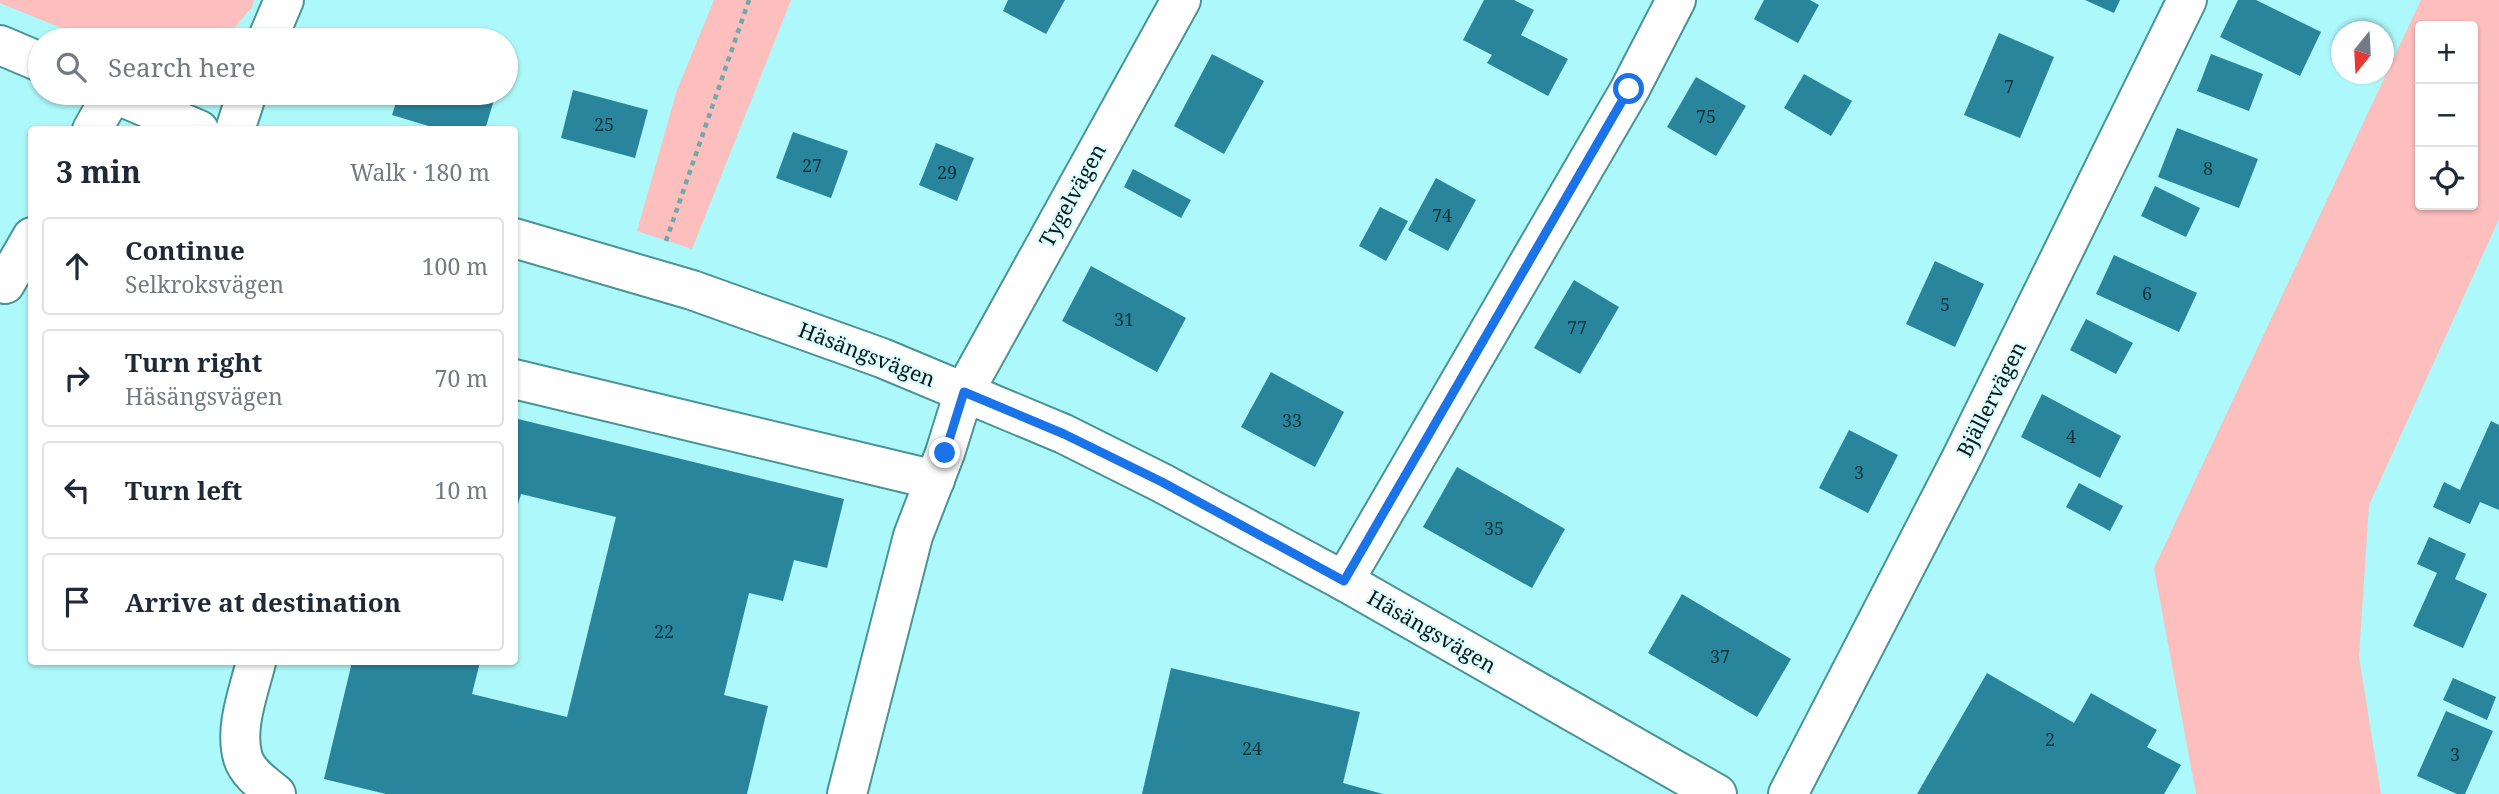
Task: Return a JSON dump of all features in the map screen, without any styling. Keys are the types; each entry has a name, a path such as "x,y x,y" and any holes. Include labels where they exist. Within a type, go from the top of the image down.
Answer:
{"street":[{"path":"272,28 284,0"},
{"name":"Tygelvägen","path":"846,794 913,536 964,392 1181,0"},
{"path":"1344,581 1629,89 1676,0"},
{"name":"Bjällervägen","path":"1788,794 1961,459 2187,0"},
{"path":"0,45 28,57"},
{"path":"94,126 106,105"},
{"path":"141,105 190,126"},
{"path":"235,126 243,105"},
{"name":"Häsängsvägen","path":"518,239 692,290 882,358 1064,434 1150,476 1344,581 1717,794"},
{"path":"0,282 5,284 28,244"},
{"path":"518,380 935,480"},
{"path":"255,665 241,729 243,759 256,779 276,794"}],"path":[{"path":"653,279 749,0"}],"shaded area":[{"path":"0,0 254,0 252,7 234,28 61,28 0,3"},
{"path":"714,0 791,0 692,249 637,231 677,90"},
{"path":"2421,0 2499,0 2499,219 2369,505 2359,657 2381,794 2196,794 2154,568 2382,84 2394,84 2394,57"}],"building":[{"path":"1008,0 1065,0 1046,34 1003,11"},
{"path":"1484,0 1514,0 1534,10 1521,35 1568,59 1548,96 1487,63 1492,55 1463,40"},
{"path":"1764,0 1810,0 1819,5 1798,43 1754,19"},
{"path":"2085,0 2120,0 2114,13"},
{"path":"2238,0 2256,0 2321,32 2300,76 2220,37"},
{"path":"1999,33 2054,57 2020,138 1964,115"},
{"path":"1212,54 1264,81 1224,154 1174,126"},
{"path":"2211,54 2263,74 2249,111 2197,91"},
{"path":"1804,74 1852,101 1831,136 1784,108"},
{"path":"1696,77 1746,106 1716,156 1667,127"},
{"path":"573,90 648,110 635,158 561,138"},
{"path":"395,105 492,105 486,126 429,126 392,115"},
{"path":"2177,128 2258,159 2239,208 2158,177"},
{"path":"793,132 848,151 831,198 776,178"},
{"path":"936,143 974,158 957,201 919,185"},
{"path":"1133,169 1191,200 1181,218 1124,187"},
{"path":"1436,178 1476,200 1448,251 1408,230"},
{"path":"2155,186 2200,208 2186,237 2141,216"},
{"path":"1380,207 1408,221 1386,261 1359,246"},
{"path":"2114,255 2197,293 2179,332 2096,294"},
{"path":"1935,261 1984,284 1955,347 1906,324"},
{"path":"1091,266 1186,318 1157,372 1062,321"},
{"path":"1574,280 1619,307 1580,374 1534,348"},
{"path":"2086,319 2133,343 2116,374 2070,350"},
{"path":"1271,372 1344,412 1315,467 1241,427"},
{"path":"2042,394 2121,436 2100,478 2021,437"},
{"path":"518,419 844,499 827,568 794,560 783,601 749,593 724,695 768,706 747,794 386,794 324,779 351,665 479,665 472,694 567,717 616,517 521,494 518,504"},
{"path":"2491,421 2499,425 2499,510 2480,502 2470,524 2433,507 2444,482 2460,490"},
{"path":"1849,430 1898,455 1868,513 1819,488"},
{"path":"1457,467 1565,529 1532,588 1423,527"},
{"path":"2079,483 2123,506 2110,531 2066,507"},
{"path":"2429,537 2466,554 2455,579 2487,594 2463,648 2413,626 2437,573 2417,564"},
{"path":"1682,594 1791,659 1757,717 1648,653"},
{"path":"1171,668 1360,712 1343,783 1383,794 1142,794"},
{"path":"1987,673 2074,723 2091,693 2157,730 2147,747 2181,765 2164,794 1917,794"},
{"path":"2453,678 2496,697 2487,720 2443,700"},
{"path":"2446,711 2493,731 2465,794 2457,794 2417,776"}],"route":[{"path":"945,453 964,392 1064,434 1162,482 1344,581 1629,89"}]}
